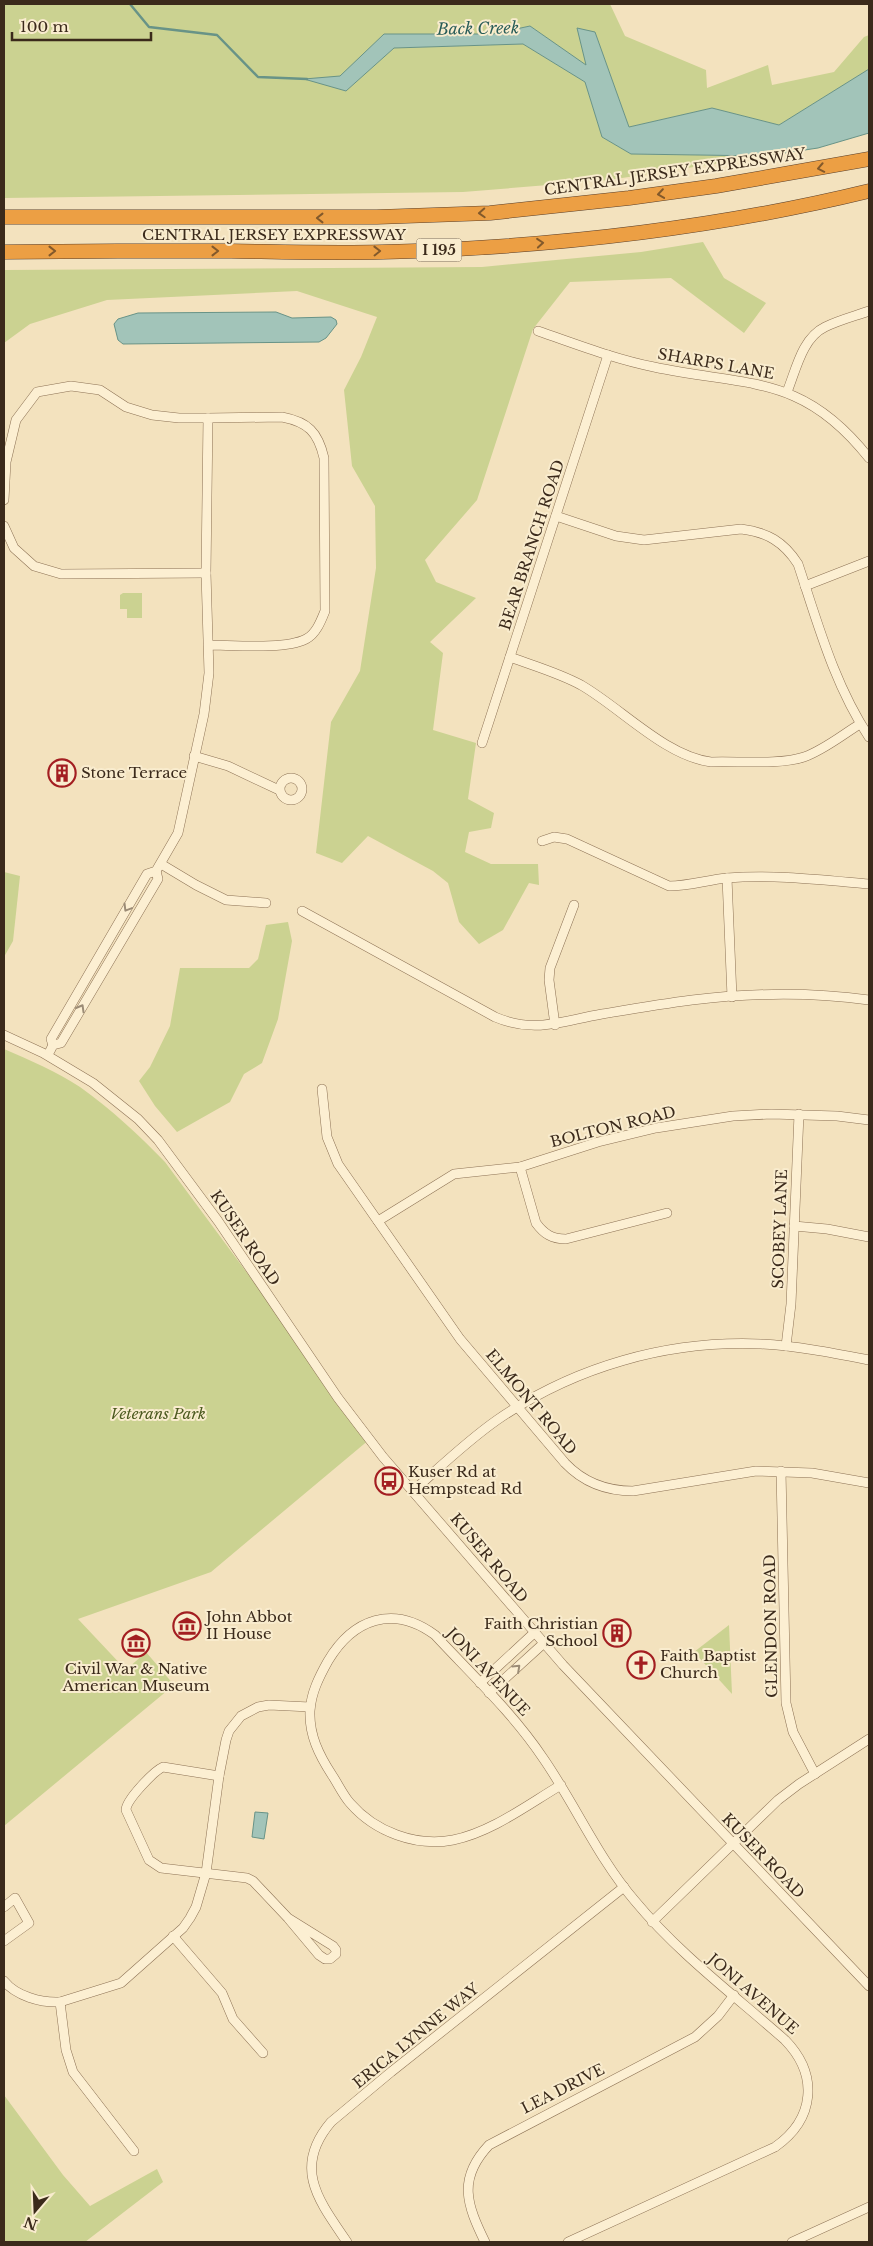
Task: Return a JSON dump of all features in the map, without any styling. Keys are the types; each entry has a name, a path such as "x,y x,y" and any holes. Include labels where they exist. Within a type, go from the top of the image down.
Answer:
{"highway":[{"name":"CENTRAL JERSEY EXPRESSWAY","path":"4,217 368,218 490,213 629,198 716,186 869,159"},
{"name":"CENTRAL JERSEY EXPRESSWAY","path":"4,252 322,252 458,249 596,238 693,224 827,201 869,191"}],"street":[{"path":"787,392 804,350 817,333 825,327 869,311"},
{"name":"SHARPS LANE","path":"538,330 608,355 656,368 752,382 787,392 828,416 843,428 869,458"},
{"name":"BEAR BRANCH ROAD","path":"482,743 608,355"},
{"path":"4,500 6,462 16,420 37,392 71,386 100,390 126,407 152,415 179,418 282,417 294,419 312,430 320,441 324,458 325,611 315,631 307,639 289,645 208,645"},
{"path":"53,1045 51,1039 100,954 148,874 158,868 178,833 204,714 209,673 206,573 208,418"},
{"path":"556,516 630,539 644,540 741,529 754,530 771,537 784,546 798,564 837,678 860,724 869,737"},
{"path":"4,526 14,548 34,566 60,574 206,573"},
{"path":"805,586 869,561"},
{"path":"510,657 555,673 582,686 678,752 699,761 779,760 802,757 815,752 860,724"},
{"path":"194,756 228,766 279,790"},
{"path":"542,841 554,837 567,839 669,886 684,886 727,878 773,878 869,884"},
{"path":"158,868 226,900 266,903"},
{"path":"47,1055 53,1045 61,1043 158,879 158,868"},
{"path":"727,878 732,997"},
{"path":"555,1025 549,980 550,968 574,905"},
{"path":"302,911 495,1017 524,1026 555,1025 645,1006 732,997 792,995 869,1000"},
{"path":"100,954 110,960"},
{"name":"KUSER ROAD","path":"4,1035 47,1055 108,1094 158,1140 218,1221 355,1421 534,1633 732,1844 869,1986"},
{"name":"ELMONT ROAD","path":"322,1089 327,1137 338,1164 460,1339 571,1469 589,1482 608,1489 633,1491 733,1474 781,1470 812,1473 869,1483"},
{"name":"BOLTON ROAD","path":"378,1221 454,1174 520,1167 598,1142 666,1126 733,1116 799,1114 869,1120"},
{"name":"SCOBEY LANE","path":"786,1346 791,1304 799,1114"},
{"path":"520,1167 536,1223 542,1231 557,1239 566,1239 667,1213"},
{"path":"794,1226 827,1229 869,1237"},
{"path":"413,1490 474,1438 517,1406 577,1376 637,1357 698,1346 744,1344 786,1346 869,1360"},
{"name":"GLENDON ROAD","path":"781,1470 786,1703 794,1732 815,1774"},
{"name":"JONI AVENUE","path":"561,1785 491,1826 466,1837 434,1842 404,1837 374,1824 350,1802 319,1754 310,1727 310,1707 316,1685 334,1651 354,1630 378,1620 403,1619 425,1628 435,1635 521,1729 561,1785 624,1887 652,1922 785,2040 800,2058 806,2072 808,2096 806,2108 794,2131 775,2147 568,2242"},
{"path":"480,1683 534,1633"},
{"path":"489,1693 544,1643"},
{"path":"4,1981 14,1991 51,2002 60,2002 121,1982 183,1928 196,1907 206,1873 218,1776 228,1736 240,1716 258,1707 269,1705 310,1707"},
{"path":"652,1922 778,1800 869,1739"},
{"path":"218,1776 163,1767 157,1771 126,1806 126,1810 149,1860 161,1868 247,1878 253,1881 319,1955 325,1959 330,1959 336,1954 333,1946 288,1918"},
{"name":"ERICA LYNNE WAY","path":"347,2242 320,2202 312,2179 313,2155 323,2132 331,2122 392,2072 624,1887"},
{"path":"4,1906 15,1898 29,1923 4,1941"},
{"path":"173,1936 222,1993 233,2019 263,2052"},
{"name":"LEA DRIVE","path":"484,2242 471,2214 467,2188 474,2165 489,2145 695,2037 718,2016 734,1995"},
{"path":"60,2002 66,2050 74,2072 134,2151"},
{"path":"792,2242 869,2207"}],"green space":[{"path":"4,4 610,4 625,36 706,70 707,88 768,65 772,85 834,72 864,37 869,35 869,69 779,125 712,108 629,127 595,32 587,66 530,26 493,34 384,34 340,77 306,79 346,91 394,48 523,44 585,82 602,137 631,154 765,156 609,180 463,192 4,198"},
{"path":"703,242 724,278 766,303 744,333 671,278 570,282 533,329 477,500 425,560 436,582 476,598 430,642 443,653 433,730 476,743 468,799 494,813 491,828 469,832 465,852 491,864 538,864 539,885 529,883 503,930 479,944 459,922 448,883 433,871 368,836 342,863 316,853 331,722 360,671 376,568 375,506 352,466 344,390 361,357 377,317 297,291 107,300 30,324 4,343 4,270 482,267 641,252"},
{"path":"123,593 142,593 142,618 127,618 127,609 120,609 120,595"},
{"path":"4,872 20,876 13,941 4,957"},
{"path":"288,922 292,941 278,1019 262,1063 244,1074 230,1102 177,1132 155,1106 139,1081 150,1067 170,1026 180,968 249,968 258,959 266,925"},
{"name":"Veterans Park","path":"4,1049 53,1071 80,1087 103,1104 165,1162 370,1439 211,1572 78,1619 126,1670 146,1652 174,1685 4,1826"},
{"path":"729,1625 732,1694 694,1652"},
{"path":"4,2095 63,2175 90,2206 157,2169 163,2182 85,2242 4,2242"}],"water":[{"path":"530,26 586,65 577,28 595,32 629,127 712,108 779,125 869,69 869,133 818,148 765,156 631,154 602,137 585,82 523,44 394,48 346,91 304,79 340,76 384,34 493,34"},
{"path":"276,312 292,318 331,317 336,320 337,324 326,338 319,342 123,344 118,340 114,324 118,319 138,313"},
{"path":"255,1812 268,1813 264,1839 252,1837"}],"waterway":[{"name":"Back Creek","path":"130,4 149,27 217,35 258,77 307,79"}],"place":[{"name":"Stone Terrace","path":"62,773"},
{"name":"Kuser Rd at Hempstead Rd","path":"389,1481"},
{"name":"John Abbot II House","path":"187,1626"},
{"name":"Faith Christian School","path":"617,1633"},
{"name":"Civil War & Native American Museum","path":"136,1643"},
{"name":"Faith Baptist Church","path":"641,1665"}]}
